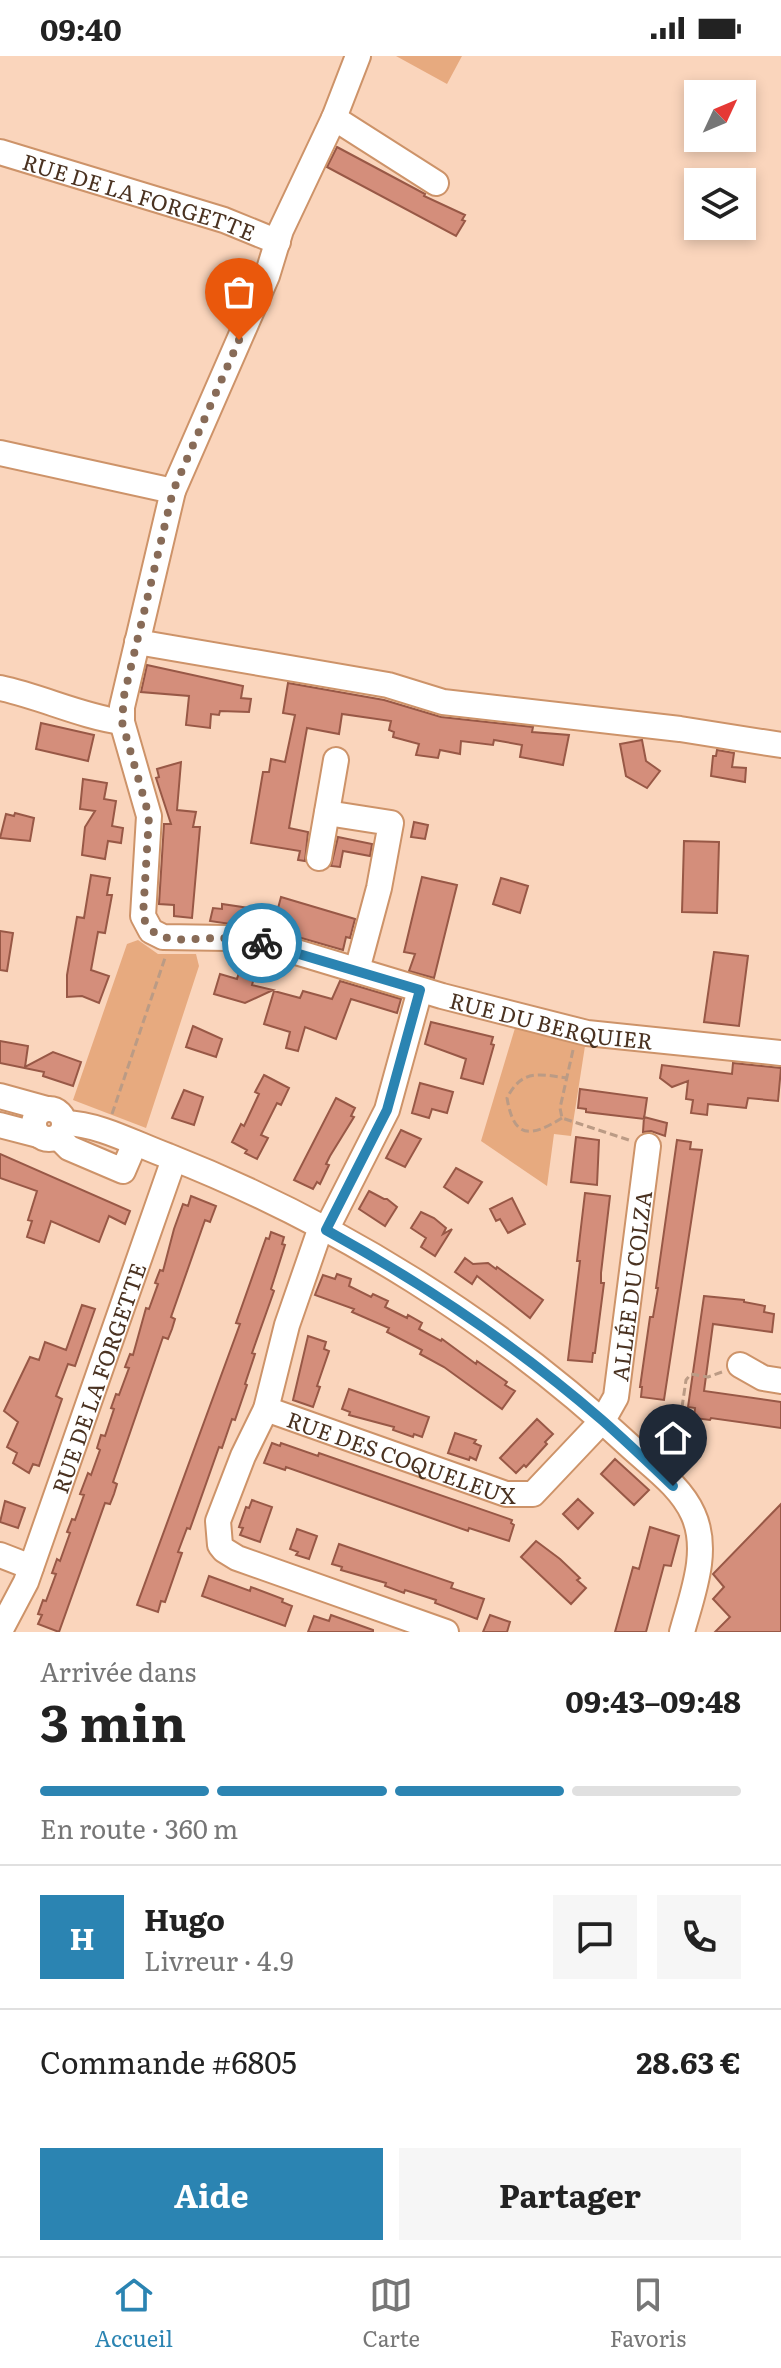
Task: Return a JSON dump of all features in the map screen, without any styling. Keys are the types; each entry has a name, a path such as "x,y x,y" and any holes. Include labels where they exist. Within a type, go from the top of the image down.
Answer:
{"street":[{"path":"172,939 151,931 143,916 149,816 122,722 124,696 173,491 358,56"},
{"path":"334,118 436,183"},
{"name":"RUE DE LA FORGETTE","path":"0,152 243,226 278,242"},
{"path":"0,453 173,491"},
{"path":"137,642 388,685 443,702 680,729 781,745"},
{"path":"0,688 36,696 73,711 122,722"},
{"path":"319,858 336,760"},
{"path":"327,813 391,823 379,888 357,970"},
{"name":"RUE DU BERQUIER","path":"172,939 228,938 258,942 420,990 578,1031 781,1053"},
{"path":"420,990 387,1110 324,1229 284,1336 266,1409 243,1456 218,1521 218,1540 224,1550 237,1558 446,1632"},
{"path":"0,1096 52,1126 69,1148 123,1171 135,1143"},
{"path":"0,1125 82,1124 174,1159 240,1187 324,1229 394,1269 469,1318 603,1420 673,1486 689,1506 700,1535 700,1559 682,1632"},
{"name":"ALLÉE DU COLZA","path":"603,1420 616,1397 648,1146"},
{"name":"RUE DE LA FORGETTE","path":"0,1631 23,1589 174,1159"},
{"path":"740,1365 763,1378 781,1381"},
{"name":"RUE DES COQUELEUX","path":"266,1409 517,1496 526,1496 538,1489 603,1420"},
{"path":"0,1555 31,1567"}],"path":[{"path":"106,1132 172,939"},
{"path":"562,1118 560,1108 578,1031"},
{"path":"567,1078 538,1074 522,1078 514,1084 507,1098 513,1121 525,1132 542,1130 562,1118 648,1146"},
{"path":"672,1454 676,1448 686,1380 691,1374 708,1377 740,1365"}],"shaded area":[{"path":"396,56 462,56 447,84"},
{"path":"138,940 158,954 196,954 199,966 146,1128 73,1100 127,944"},
{"path":"515,1028 585,1046 571,1136 554,1134 547,1186 481,1141"}],"building":[{"path":"337,147 424,196 465,215 456,236 327,167"},
{"path":"147,665 243,686 241,698 251,699 249,712 220,711 219,715 211,714 210,728 186,725 189,696 141,692"},
{"path":"288,683 384,700 441,717 533,727 532,732 569,735 563,765 520,757 522,745 494,740 493,745 461,741 460,754 440,750 438,758 416,755 419,744 393,737 394,732 389,730 391,721 342,714 339,734 307,728 289,828 308,832 305,861 298,860 300,851 251,843 263,772 269,772 271,759 285,762 295,715 283,713"},
{"path":"41,723 94,735 88,761 36,749"},
{"path":"642,740 646,761 660,771 647,788 626,776 620,744"},
{"path":"717,750 734,753 732,767 746,768 745,782 711,776 713,756 716,756"},
{"path":"181,762 177,810 196,812 193,827 200,827 192,918 174,916 174,905 159,904 164,824 171,824 156,778 159,777 157,769"},
{"path":"83,779 107,783 104,799 116,801 112,826 123,828 121,843 108,841 105,859 82,855 85,827 95,811 80,809"},
{"path":"15,813 34,818 30,841 0,838 6,814 14,816"},
{"path":"414,822 428,825 425,839 411,837"},
{"path":"338,837 372,844 370,856 343,851 340,867 331,866"},
{"path":"684,841 719,842 717,913 682,912"},
{"path":"91,875 110,878 107,895 112,895 105,933 98,932 91,970 109,976 99,1003 82,996 67,997 67,975 77,917 84,918"},
{"path":"422,877 457,885 434,978 409,971 415,954 404,952"},
{"path":"501,878 528,886 520,913 493,904"},
{"path":"281,897 355,919 343,950 277,931 210,921 213,908 222,909 222,904 277,912"},
{"path":"0,931 13,933 7,971 0,970"},
{"path":"714,952 748,956 739,1026 704,1022"},
{"path":"243,959 258,964 252,985 273,990 245,1003 214,994 220,974 237,979"},
{"path":"340,981 401,999 397,1013 351,999 336,1039 305,1027 298,1051 286,1048 290,1032 264,1024 274,991 300,998 303,991 332,999"},
{"path":"431,1022 493,1037 491,1044 494,1045 483,1084 461,1078 466,1059 425,1044"},
{"path":"193,1026 222,1039 216,1057 186,1047"},
{"path":"0,1041 28,1046 25,1067 53,1052 81,1062 73,1086 43,1076 44,1072 0,1063"},
{"path":"733,1063 781,1068 778,1101 748,1098 746,1108 708,1104 707,1115 691,1113 693,1100 686,1099 688,1081 672,1087 660,1078 662,1065 732,1074"},
{"path":"264,1075 289,1088 281,1105 277,1103 261,1135 268,1138 257,1159 232,1142 241,1124 244,1126"},
{"path":"420,1083 453,1092 447,1113 432,1109 429,1118 412,1113"},
{"path":"580,1089 647,1098 644,1119 586,1112 586,1109 578,1108"},
{"path":"184,1090 203,1097 194,1125 172,1118"},
{"path":"336,1098 355,1108 351,1116 354,1117 330,1156 320,1184 317,1182 313,1189 294,1180"},
{"path":"644,1117 667,1123 665,1136 651,1131 643,1132"},
{"path":"401,1130 421,1139 405,1167 386,1158"},
{"path":"576,1137 599,1140 597,1185 571,1182"},
{"path":"677,1140 691,1142 690,1149 702,1150 664,1400 641,1397 640,1387 650,1317 653,1317 658,1288"},
{"path":"0,1154 130,1211 125,1224 109,1216 99,1242 51,1221 44,1243 27,1237 32,1221 28,1220 37,1191 0,1178"},
{"path":"456,1168 482,1182 468,1203 444,1187"},
{"path":"369,1191 397,1207 385,1226 359,1209"},
{"path":"585,1193 610,1196 601,1273 601,1283 604,1283 592,1362 568,1360"},
{"path":"191,1196 216,1206 210,1222 205,1220 171,1317 175,1319 172,1329 168,1339 163,1337 113,1482 117,1484 114,1494 110,1504 105,1503 59,1632 38,1624 42,1615 38,1614 43,1600 46,1601 56,1574 52,1573 57,1559 60,1561 70,1533 67,1532 84,1495 80,1494 100,1450 97,1448 101,1435 105,1436 114,1409 111,1408 129,1368 125,1367 130,1354 133,1355 160,1270 163,1271 183,1204 188,1206"},
{"path":"512,1198 525,1224 508,1233 490,1209"},
{"path":"421,1212 446,1228 443,1234 452,1229 435,1256 421,1247 426,1238 411,1228"},
{"path":"271,1232 284,1237 282,1244 285,1245 271,1289 274,1291 252,1353 255,1354 247,1385 235,1420 232,1419 222,1448 219,1447 190,1529 187,1528 178,1552 182,1553 165,1602 161,1601 158,1612 137,1605 240,1324 236,1323 266,1238 269,1239"},
{"path":"465,1258 473,1264 488,1263 497,1267 543,1300 530,1318 477,1276 472,1284 455,1272"},
{"path":"337,1274 351,1279 349,1286 388,1301 385,1307 422,1323 419,1329 442,1339 507,1382 505,1385 515,1391 502,1409 444,1367 420,1354 422,1350 387,1332 389,1328 352,1312 354,1309 315,1295 323,1275 335,1279"},
{"path":"704,1296 744,1300 765,1306 764,1312 774,1314 772,1332 713,1324 704,1391 781,1402 781,1428 694,1418 695,1408 688,1407"},
{"path":"82,1305 95,1309 75,1366 68,1364 56,1396 62,1399 39,1466 33,1464 29,1473 13,1463 17,1453 7,1447 18,1422 4,1411 30,1357 39,1360 45,1342 66,1350"},
{"path":"308,1336 326,1342 324,1349 329,1351 313,1407 293,1400"},
{"path":"349,1389 429,1417 422,1437 414,1434 413,1437 393,1430 394,1427 349,1415 350,1412 342,1409"},
{"path":"537,1419 553,1434 526,1467 524,1465 516,1473 500,1458"},
{"path":"455,1433 476,1440 474,1443 481,1446 476,1460 448,1453"},
{"path":"272,1443 280,1446 281,1443 318,1456 319,1453 512,1520 514,1525 509,1541 469,1528 468,1531 286,1467 285,1470 264,1463"},
{"path":"615,1459 649,1490 634,1505 601,1474"},
{"path":"578,1499 593,1513 578,1529 563,1514"},
{"path":"252,1500 272,1507 260,1542 240,1535 243,1528 239,1527"},
{"path":"5,1501 25,1508 18,1528 0,1522"},
{"path":"781,1504 781,1632 715,1632 730,1617 713,1599 724,1587 713,1574"},
{"path":"650,1527 679,1536 671,1566 664,1565 646,1632 615,1632 633,1567 639,1569"},
{"path":"297,1529 317,1536 309,1559 296,1555 298,1552 290,1549"},
{"path":"536,1541 560,1559 586,1588 571,1604 521,1557"},
{"path":"339,1544 453,1583 451,1588 484,1599 477,1619 435,1603 436,1600 405,1590 404,1593 385,1586 386,1583 341,1570 342,1567 332,1564"},
{"path":"209,1576 283,1599 282,1602 292,1606 285,1626 202,1596"},
{"path":"331,1615 373,1632 308,1632 314,1616 329,1621"},
{"path":"490,1615 510,1622 507,1632 483,1632"}],"way so far":[{"path":"239,340 173,491 128,674 122,715 150,825 145,923 156,934 172,939 228,938 262,943"}],"route":[{"path":"262,943 420,990 390,1103 326,1230 404,1274 500,1340 603,1420 673,1486"}]}
